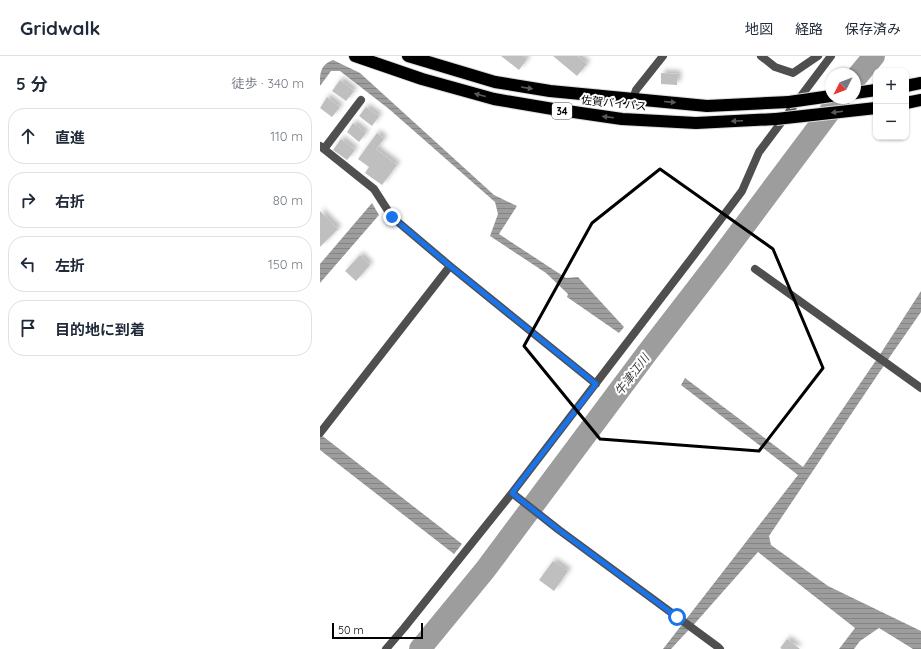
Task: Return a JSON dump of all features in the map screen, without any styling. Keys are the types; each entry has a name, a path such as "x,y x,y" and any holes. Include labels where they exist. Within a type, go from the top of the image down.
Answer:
{"highway":[{"name":"佐賀バイパス","path":"355,56 422,79 494,98 552,110 622,119 696,123 776,119 873,108"},
{"name":"佐賀バイパス","path":"408,56 495,82 550,91 707,106 789,102 825,97"},
{"path":"861,92 873,90"},
{"path":"909,102 921,100"}],"street":[{"path":"633,99 636,90 663,56"},
{"path":"761,56 775,67 793,73 818,56"},
{"path":"386,649 512,493 694,255 742,191 759,152 831,56"},
{"path":"361,100 322,147 374,189 392,217 596,384"},
{"path":"321,432 450,266"},
{"path":"755,269 921,388"},
{"path":"512,493 559,530 720,649"}],"highlighted area":[{"path":"660,169 773,249 823,368 759,451 600,439 524,346 592,223"}],"shaded area":[{"path":"333,60 360,73 494,195 517,206 499,234 566,278 578,277 624,327 619,333 567,297 568,294 546,273 490,236 498,214 495,202 389,109 340,71 331,71 320,86 320,77 323,67 325,64"},
{"path":"372,203 379,215 320,283 320,264"},
{"path":"921,291 921,312 769,536 771,545 828,586 921,631 921,649 913,649 879,628 860,641 854,649 839,649 855,628 758,552 671,649 663,649 798,475 681,385 685,378 803,467 881,353"},
{"path":"320,434 462,544 454,554 320,450"}],"building":[{"path":"501,56 523,56 527,59 519,70"},
{"path":"553,56 577,56 587,64 577,76"},
{"path":"661,73 678,74 677,85 661,84"},
{"path":"340,80 354,91 346,101 332,91"},
{"path":"327,97 340,107 332,117 320,108"},
{"path":"366,107 379,116 372,126 359,116"},
{"path":"353,123 366,133 359,142 347,132"},
{"path":"377,133 384,139 376,149 397,165 382,185 365,173 369,167 358,159"},
{"path":"341,139 355,150 347,160 333,150"},
{"path":"320,211 338,229 320,247"},
{"path":"360,255 370,265 356,281 345,271"},
{"path":"553,561 568,571 554,591 539,580"},
{"path":"787,639 800,649 780,648"}],"waterway":[{"name":"牛津江川","path":"861,72 874,56"},
{"name":"牛津江川","path":"420,649 485,570 836,104"}],"route":[{"path":"392,217 596,384 512,493 559,530 677,617"}]}
